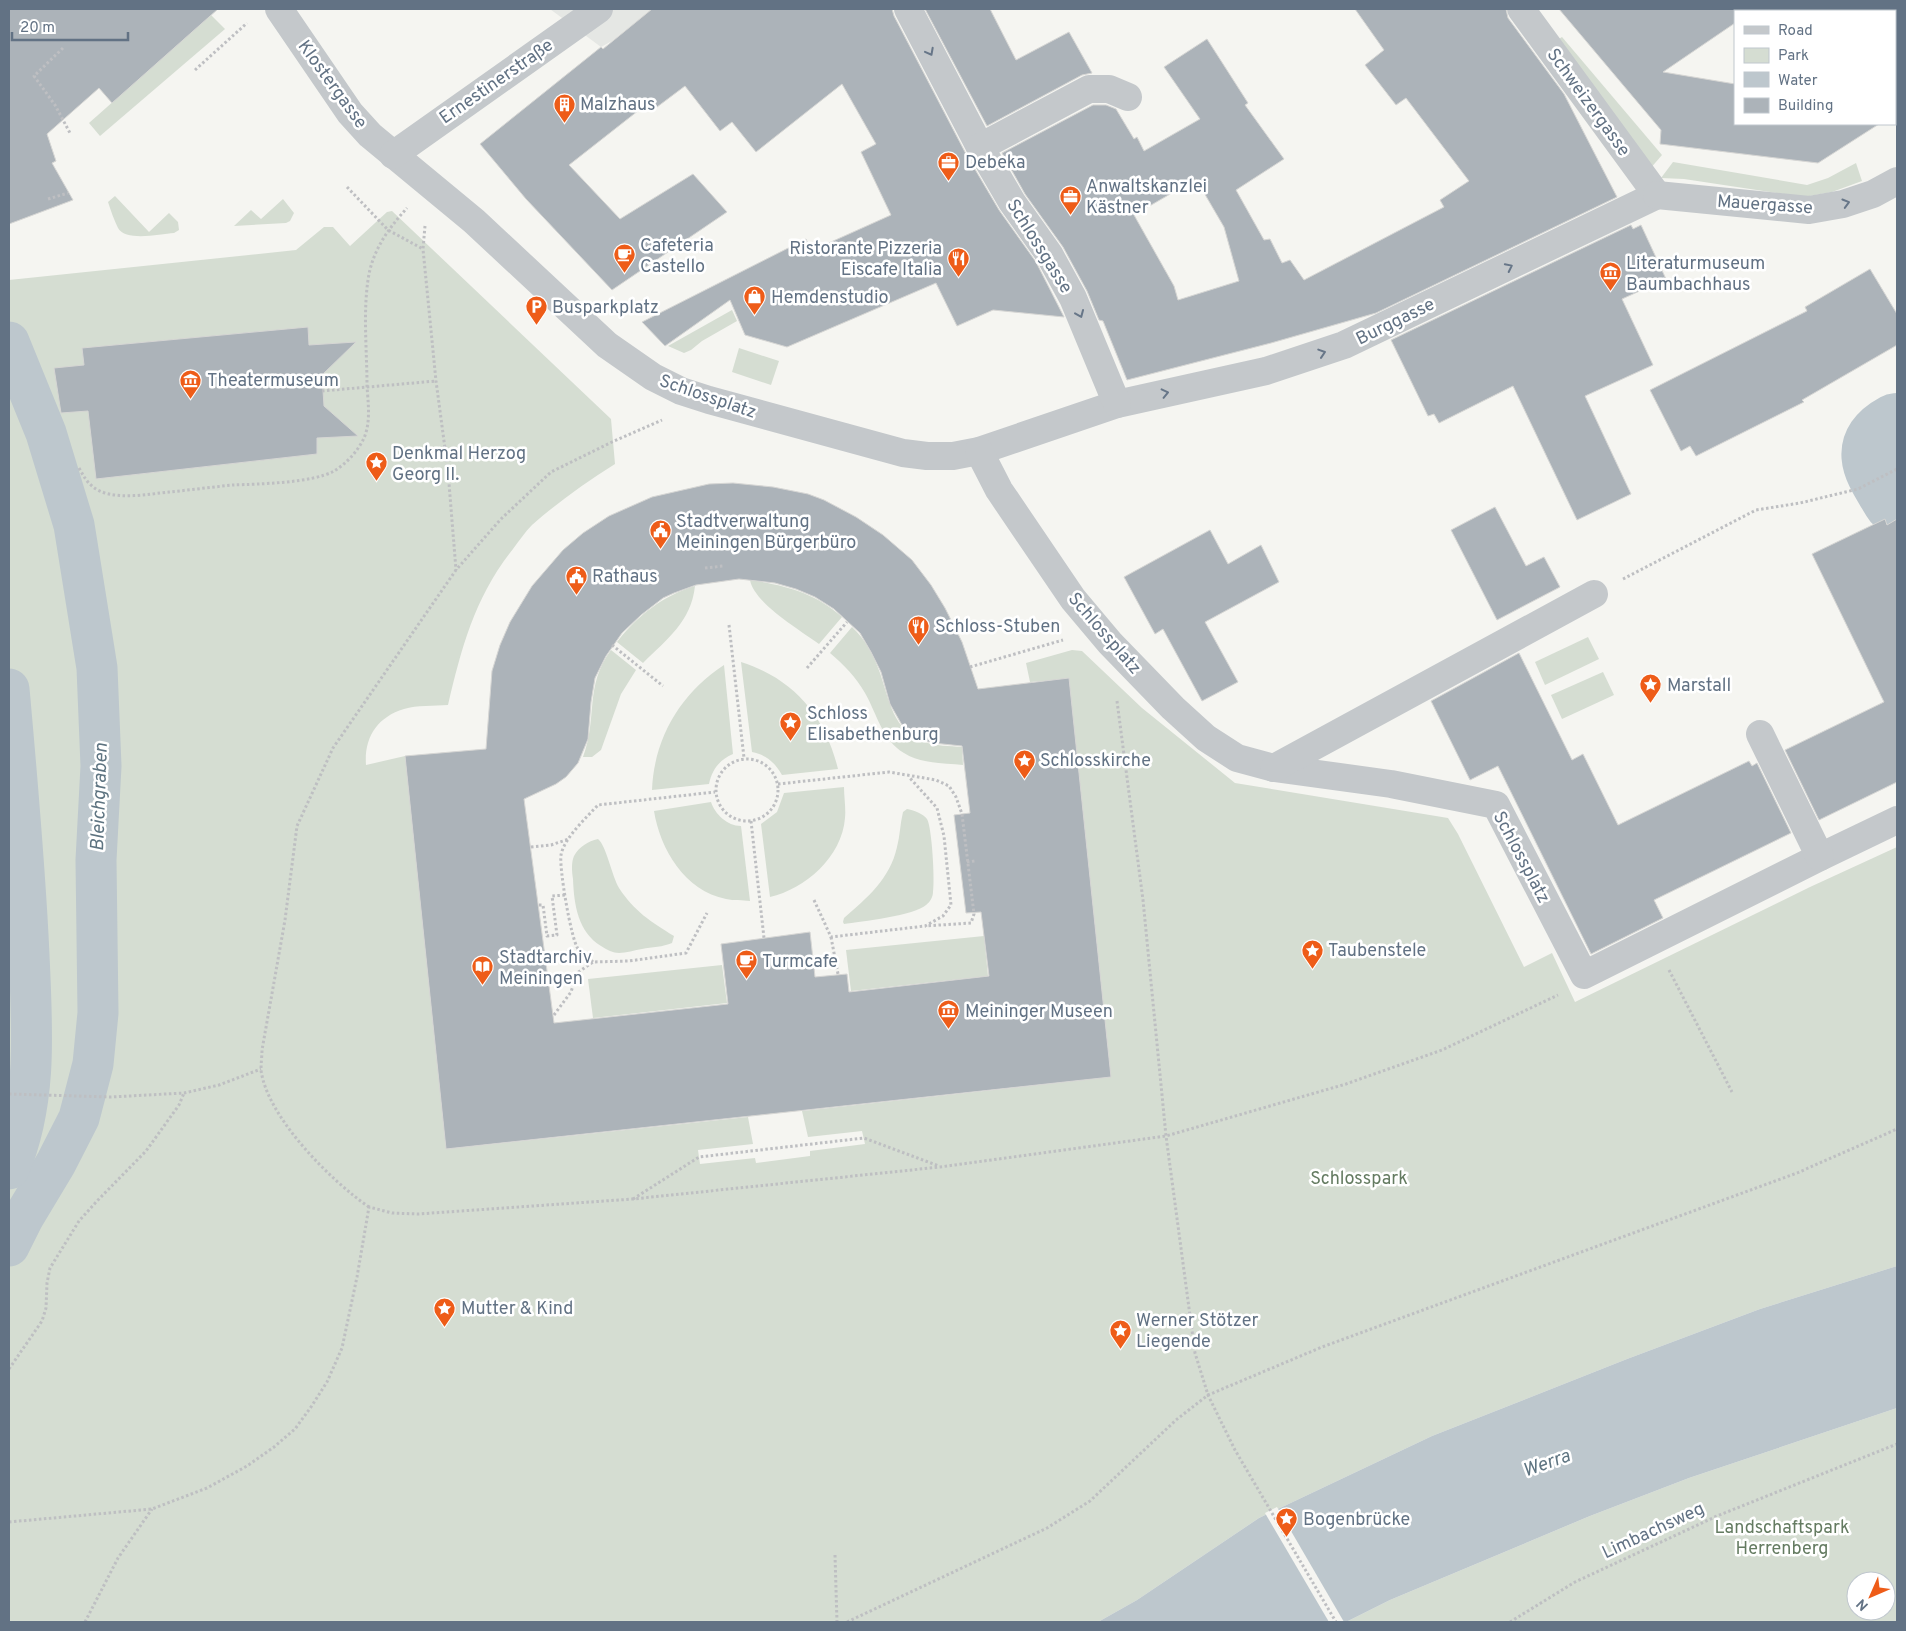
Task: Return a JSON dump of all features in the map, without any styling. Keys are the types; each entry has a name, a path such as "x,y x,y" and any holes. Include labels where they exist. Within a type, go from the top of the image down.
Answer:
{"street":[{"name":"Klostergasse","path":"278,9 350,113 370,135 393,155"},
{"name":"Ernestinerstraße","path":"393,155 599,9"},
{"name":"Schlossgasse","path":"908,9 980,147 1012,202 1049,254 1073,298 1117,404"},
{"name":"Schweizergasse","path":"1521,9 1657,196"},
{"path":"980,147 1089,89 1109,89 1128,97"},
{"name":"Schlossplatz","path":"393,155 474,221 606,345 653,377 681,391 903,453 927,456 953,456 979,451 1117,404"},
{"name":"Mauergasse","path":"1657,196 1809,210 1843,204 1866,197 1897,180"},
{"name":"Burggasse","path":"1117,404 1266,371 1344,345 1657,196"},
{"name":"Schlossplatz","path":"979,451 999,490 1074,599 1099,630 1173,708 1206,738 1237,758 1274,768 1390,784 1496,805 1584,975"},
{"path":"1274,768 1594,594"},
{"path":"1760,734 1820,857"},
{"path":"1584,975 1897,820"}],"path":[{"path":"196,70 249,22 246,15"},
{"path":"63,48 34,76 55,105 70,133"},
{"path":"79,468 86,481 94,488 105,493 131,496 267,484 318,476 333,471 346,461 364,437 368,418 366,307 368,278 377,247 388,230 429,184"},
{"path":"429,184 423,249 436,381 448,471 456,570"},
{"path":"348,187 388,230 423,249"},
{"path":"48,199 68,192"},
{"path":"322,391 436,381"},
{"path":"709,400 612,442 551,472 501,519 456,570 333,748 297,826 285,920 262,1050 261,1069 268,1092 278,1111 302,1144 330,1176 369,1207 392,1213 418,1214 633,1199 940,1167 1166,1136 1346,1084 1442,1050 1553,999 1584,975"},
{"path":"1594,594 1756,510 1800,503 1858,489 1897,469"},
{"path":"705,568 723,566"},
{"path":"807,668 847,622"},
{"path":"729,625 744,758"},
{"path":"970,667 1022,654 1099,630"},
{"path":"612,646 663,686"},
{"path":"1117,698 1143,900 1166,1136 1195,1353 1208,1395 1235,1450 1336,1622"},
{"path":"744,758 757,760 766,765 773,772 778,784 777,797 773,807 764,816 751,821 737,820 726,814 718,803 715,792 717,780 724,768 733,761 744,758"},
{"path":"778,784 889,772 936,780 949,786 956,797 962,814 974,914 971,923 925,926 831,937"},
{"path":"908,776 937,808 944,836 951,905 944,916 925,926"},
{"path":"593,962 578,948 571,929 561,854 569,838 598,805 715,792"},
{"path":"751,821 764,938"},
{"path":"531,847 551,845 569,838"},
{"path":"967,862 975,861"},
{"path":"539,905 543,905 547,936 557,935 552,896 565,895"},
{"path":"814,900 831,937 838,974"},
{"path":"554,1016 571,992 577,973 593,962 629,961 686,953 707,913"},
{"path":"1654,940 1732,1092"},
{"path":"9,1094 111,1097 184,1093 219,1085 261,1069"},
{"path":"9,1369 42,1321 46,1308 50,1268 79,1221 146,1151 179,1105 184,1093"},
{"path":"847,1622 1047,1528 1090,1501 1176,1420 1208,1395 1322,1347 1798,1173 1897,1129"},
{"path":"633,1199 699,1158 864,1138 940,1167"},
{"path":"9,1522 152,1509 207,1488 247,1466 295,1429 327,1382 342,1348 358,1277 369,1207"},
{"name":"Limbachsweg","path":"1510,1622 1575,1582 1717,1516 1897,1444"},
{"path":"85,1622 118,1558 152,1509"},
{"path":"835,1555 837,1622"}],"shaded area":[{"path":"550,9 652,9 612,41 601,47"}],"green space":[{"path":"211,15 225,29 100,136 89,123"},
{"path":"1562,37 1662,155 1649,170 1554,42"},
{"path":"1673,162 1807,185 1828,178 1856,163 1862,181 1832,192 1804,197 1684,179 1661,178"},
{"path":"115,196 149,232 169,213 178,222 179,230 174,233 144,236 128,235 122,232 118,228 108,202"},
{"path":"283,199 294,213 290,221 286,223 234,226 251,210 261,219"},
{"name":"Schlosspark","path":"392,211 611,419 615,464 572,493 532,525 500,567 479,604 465,642 448,705 414,707 386,717 374,730 367,746 366,765 405,756 446,1149 748,1117 753,1144 698,1150 700,1164 755,1158 756,1163 810,1156 810,1151 865,1144 862,1131 808,1137 802,1111 1111,1077 1069,679 1030,682 1026,663 1072,650 1082,651 1142,708 1235,783 1448,818 1458,834 1524,967 1552,953 1575,1002 1810,887 1897,847 1897,1266 1760,1309 1432,1436 1259,1518 1137,1600 1098,1622 9,1622 9,280 296,250 324,227 333,227 350,246 387,212"},
{"path":"732,310 737,321 702,341 691,350 684,353 668,346"},
{"path":"739,348 779,361 771,385 732,372"},
{"path":"750,580 799,591 821,602 842,617 819,644 769,607 753,589"},
{"path":"695,586 693,599 683,620 669,638 643,663 617,642 642,615 662,601"},
{"path":"852,627 865,642 872,654 894,713 905,730 924,742 962,747 963,765 933,762 911,757 896,748 890,741 861,687 830,653"},
{"path":"1588,637 1599,659 1545,685 1535,662"},
{"path":"611,650 636,670 621,694 601,750 592,757 583,757 590,729 597,677"},
{"path":"741,662 777,678 792,689 804,702 816,716 825,732 838,769 782,775 770,760 752,752"},
{"path":"724,665 733,754 717,766 709,784 652,790 658,752 673,718 695,689"},
{"path":"1603,672 1614,695 1562,719 1551,695"},
{"path":"844,787 845,814 842,832 837,846 829,858 820,869 796,887 770,897 761,824 777,812 784,793"},
{"path":"711,802 715,811 722,819 731,824 741,826 750,901 726,899 698,887 677,866 662,840 654,811"},
{"path":"907,809 923,815 929,824 934,886 931,899 920,909 911,912 887,918 844,924 844,918 869,895 889,869 897,847 903,812"},
{"path":"598,839 604,848 619,888 644,915 674,936 672,943 617,953 610,951 593,940 582,926 576,908 572,862 581,847"},
{"path":"984,936 988,976 851,991 846,950"},
{"path":"722,965 727,1003 593,1018 588,979"},
{"name":"Landschaftspark Herrenberg","path":"1897,1408 1897,1622 1346,1622 1390,1600 1590,1516 1689,1478"}],"water":[{"name":"Werra","path":"1897,1266 1897,1408 1689,1478 1590,1516 1390,1600 1346,1622 1098,1622 1137,1600 1259,1518 1432,1436 1760,1309"}],"pier":[{"name":"Bogenbrücke","path":"1277,1507 1344,1622 1329,1622 1265,1513"}],"building":[{"path":"9,9 218,9 112,103 99,88 47,134 56,161 52,163 73,200 9,224"},
{"path":"652,9 892,9 966,154 999,210 1036,262 1064,317 993,310 957,326 936,283 787,347 745,335 730,300 665,346 642,322 806,239 811,251 891,215 861,152 876,144 842,84 756,152 732,122 720,131 685,86 653,110 648,103 569,165 620,219 693,174 727,212 612,290 526,199 480,144 601,47 603,49"},
{"path":"925,9 990,9 1016,60 1069,32 1092,73 1082,75 987,126"},
{"path":"1355,9 1506,9 1508,18 1564,94 1617,197 1376,313 1271,343 1127,380 1103,321 1099,320 1087,291 1063,247 1025,194 1002,153 1093,105 1106,105 1116,109 1134,139 1137,137 1144,151 1200,119 1164,67 1207,39 1248,103 1245,105 1284,159 1236,190 1264,240 1270,239 1282,263 1290,260 1304,280 1444,207 1440,200 1469,181 1406,98 1396,105 1365,65 1384,50","holes":["1196,179 1224,227 1239,281 1178,300 1174,286 1134,215"]},
{"path":"1559,9 1755,9 1734,10 1734,24 1663,72 1734,84 1734,125 1877,125 1818,163 1660,144 1661,130"},
{"path":"1631,225 1633,229 1641,225 1666,279 1622,299 1653,365 1585,396 1631,494 1577,520 1513,386 1439,423 1434,414 1428,416 1391,340"},
{"path":"1870,269 1897,314 1897,345 1802,400 1804,402 1696,456 1690,446 1681,451 1650,390 1807,311 1805,307"},
{"name":"Theatermuseum","path":"308,327 309,345 356,342 322,375 324,406 358,436 317,438 317,454 96,479 88,411 61,413 54,368 84,365 82,348"},
{"path":"733,483 773,487 808,494 824,500 856,517 883,535 912,560 931,585 962,642 978,689 1069,678 1111,1077 446,1149 405,756 486,749 492,671 510,622 532,586 563,550 583,533 609,516 652,497 709,484","holes":["739,579 775,583 815,597 834,609 860,633 881,672 890,704 902,725 911,734 921,740 933,743 962,746 970,813 954,815 966,913 981,912 989,976 849,992 847,974 815,977 810,932 721,944 728,1004 554,1023 524,799 556,784 566,777 578,763 588,739 595,678 606,656 622,633 641,615 663,598 696,585"]},
{"path":"1495,507 1526,566 1544,557 1560,587 1497,620 1451,530"},
{"path":"1885,519 1887,525 1897,519 1897,782 1819,820 1785,750 1884,702 1812,554"},
{"path":"1210,530 1228,564 1261,545 1279,582 1205,622 1238,682 1202,701 1163,629 1155,634 1124,577"},
{"path":"1519,653 1572,760 1583,754 1618,825 1749,761 1752,766 1757,763 1791,833 1654,900 1663,918 1591,954 1498,766 1470,780 1431,701"}],"waterway":[{"name":"Bleichgraben","path":"9,342 46,433 74,525 97,668 101,766 96,860 98,1013 93,1064 79,1118 9,1246"},
{"path":"1897,428 1879,444 1877,452 1880,470 1897,499"},
{"name":"Bleichgraben","path":"9,689 25,888 32,1036 29,1090 25,1117 9,1169"}],"place":[{"name":"Malzhaus","path":"564,123"},
{"name":"Debeka","path":"949,181"},
{"name":"Anwaltskanzlei Kästner","path":"1070,215"},
{"name":"Cafeteria Castello","path":"624,274"},
{"name":"Ristorante Pizzeria Eiscafe Italia","path":"958,277"},
{"name":"Literaturmuseum Baumbachhaus","path":"1610,292"},
{"name":"Hemdenstudio","path":"755,316"},
{"name":"Busparkplatz","path":"536,326"},
{"name":"Theatermuseum","path":"191,399"},
{"name":"Denkmal Herzog Georg II.","path":"376,482"},
{"name":"Stadtverwaltung Meiningen Bürgerbüro","path":"660,550"},
{"name":"Rathaus","path":"576,595"},
{"name":"Schloss-Stuben","path":"919,645"},
{"name":"Marstall","path":"1651,704"},
{"name":"Schloss Elisabethenburg","path":"791,742"},
{"name":"Schlosskirche","path":"1024,779"},
{"name":"Taubenstele","path":"1312,969"},
{"name":"Turmcafe","path":"746,980"},
{"name":"Stadtarchiv Meiningen","path":"483,986"},
{"name":"Meininger Museen","path":"949,1030"},
{"name":"Mutter & Kind","path":"445,1327"},
{"name":"Werner Stötzer Liegende","path":"1120,1349"},
{"name":"Bogenbrücke","path":"1287,1538"}]}
